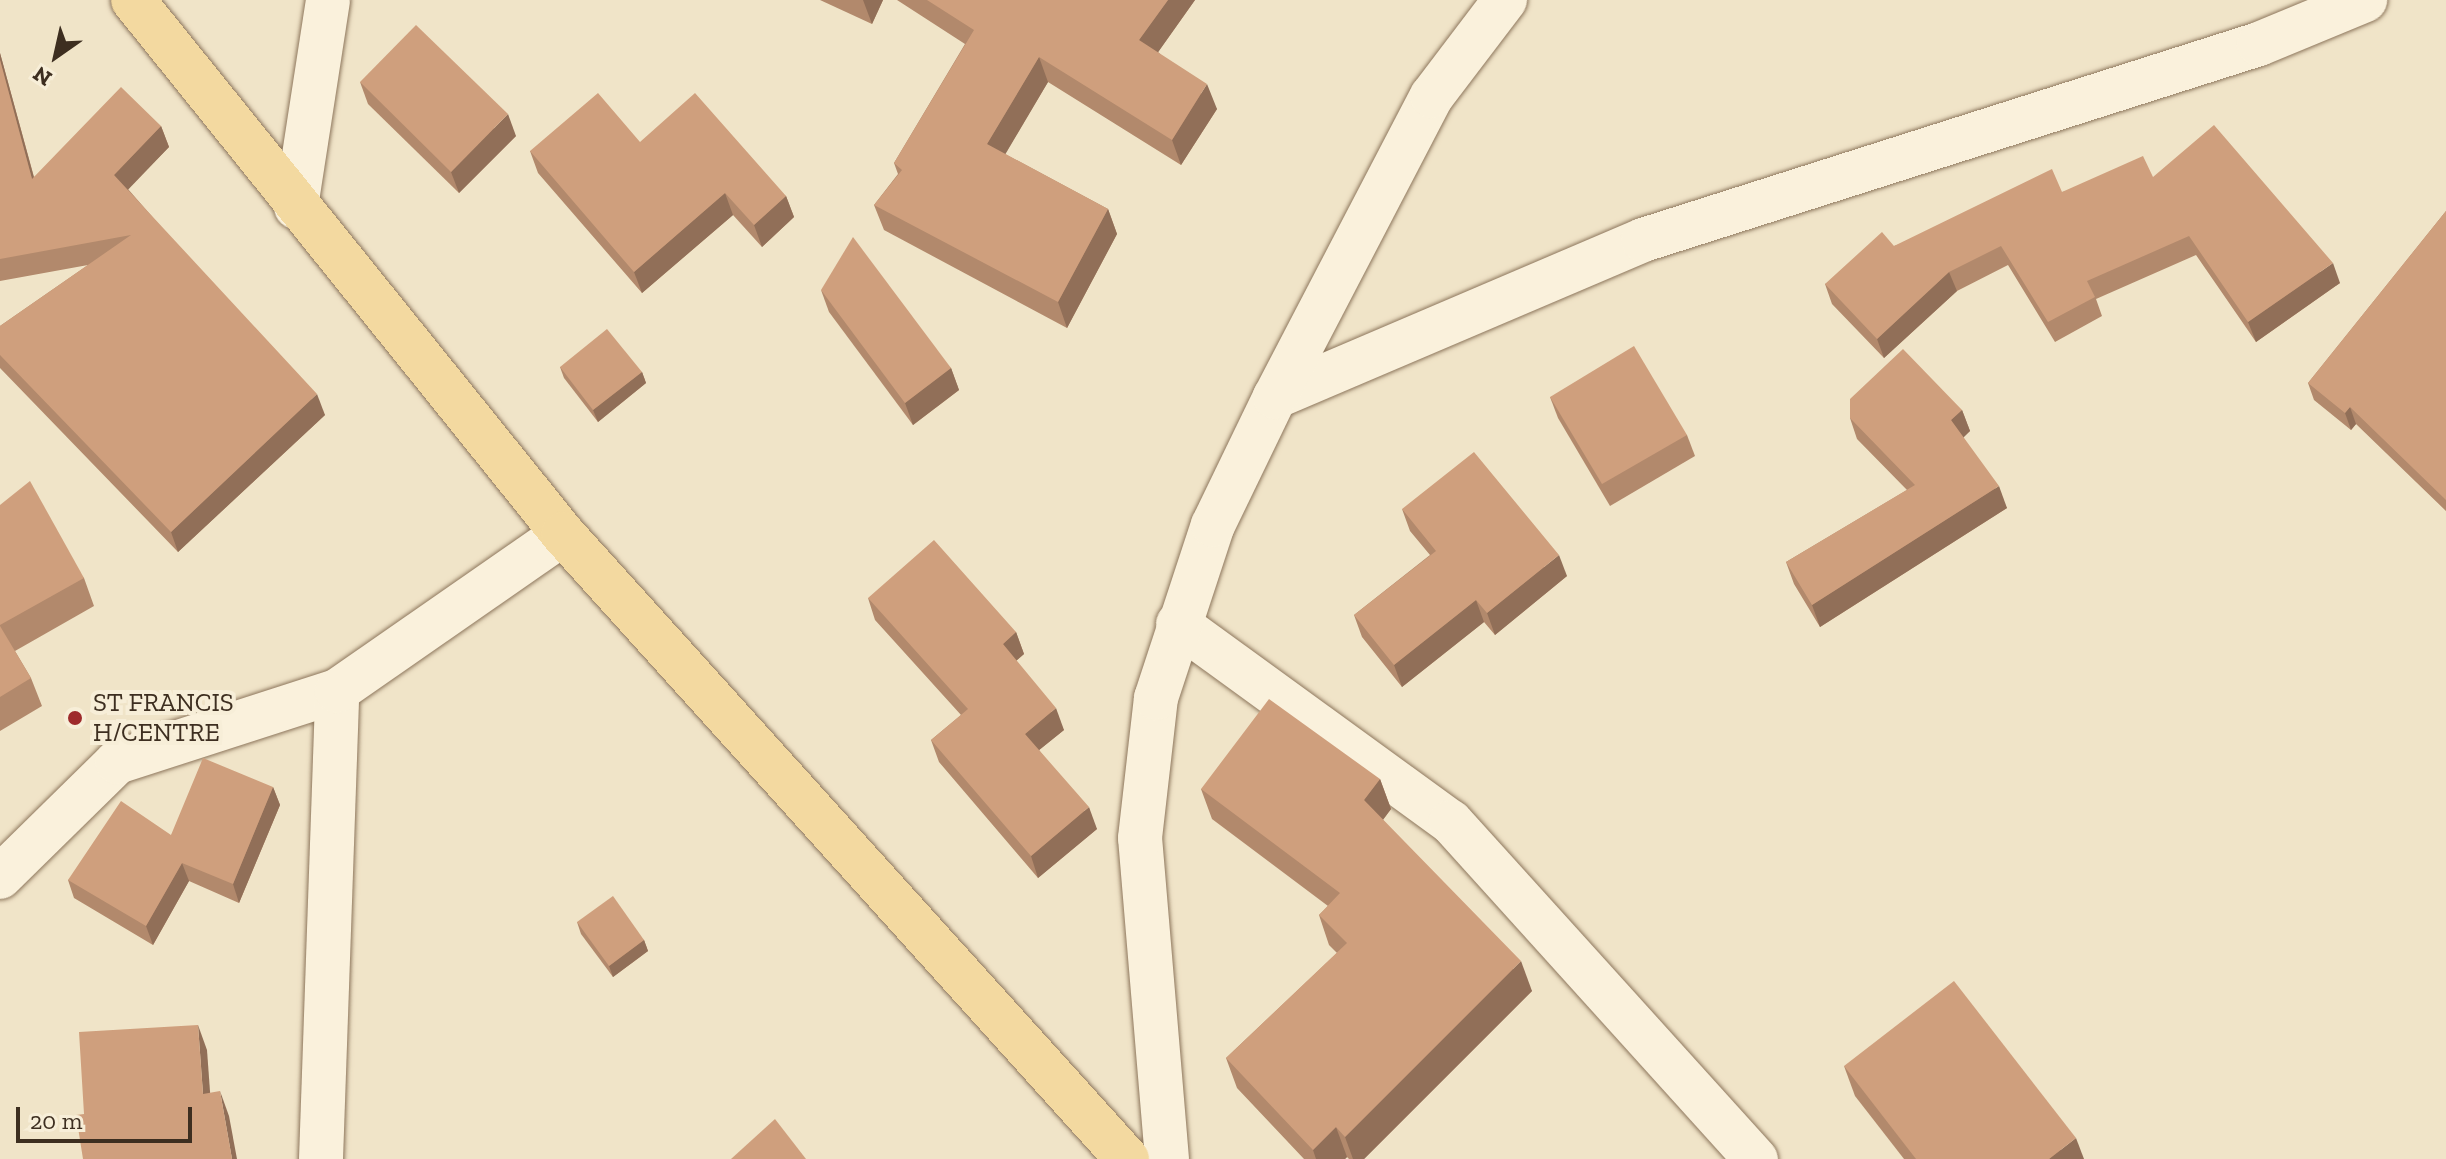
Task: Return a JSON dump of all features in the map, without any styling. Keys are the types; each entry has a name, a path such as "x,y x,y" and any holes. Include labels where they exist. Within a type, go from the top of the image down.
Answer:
{"main road":[{"path":"133,0 296,207 563,534 1127,1159"}],"street":[{"path":"296,207 328,0"},
{"path":"1167,1159 1140,838 1156,698 1213,525 1275,397 1432,96 1505,0"},
{"path":"1275,397 1643,240 2245,49 2365,0"},
{"path":"0,877 117,762 337,691 563,534"},
{"path":"1178,624 1451,822 1756,1159"},
{"path":"321,1159 337,691"}],"building":[{"path":"927,0 1168,0 1139,40 1207,84 1172,140 1039,57 987,144 1108,209 1058,302 874,205 902,170 894,163 974,30"},
{"path":"416,25 508,114 451,172 360,82"},
{"path":"0,60 32,179 121,87 161,126 114,175 317,394 171,532 0,355 0,326 131,235 0,259"},
{"path":"598,93 640,142 695,93 786,196 754,225 725,193 634,272 530,151"},
{"path":"2214,125 2333,263 2248,322 2189,236 2087,281 2095,297 2048,322 2001,246 1949,272 1877,339 1825,284 1882,232 1894,246 2052,169 2062,192 2143,156 2153,177"},
{"path":"2446,211 2446,500 2350,407 2345,413 2308,383"},
{"path":"853,237 951,368 905,403 821,290"},
{"path":"607,329 642,372 593,410 560,367"},
{"path":"1634,346 1687,435 1602,484 1550,397"},
{"path":"1903,349 1962,410 1951,420 1999,486 1812,605 1786,562 1915,485 1850,418 1850,399"},
{"path":"1474,452 1559,555 1487,613 1476,600 1394,665 1354,615 1436,551 1402,509"},
{"path":"30,481 84,578 0,625 0,505"},
{"path":"934,540 1016,632 1003,644 1056,708 1025,734 1089,807 1031,856 931,740 968,709 868,598"},
{"path":"0,626 31,678 0,697"},
{"path":"1269,699 1380,779 1364,800 1521,961 1345,1137 1336,1127 1313,1150 1226,1058 1347,943 1319,915 1340,893 1201,789"},
{"path":"203,758 273,787 233,884 182,863 146,926 68,880 121,801 171,835"},
{"path":"613,896 644,940 609,966 577,922"},
{"path":"1954,981 2076,1138 2049,1159 1916,1159 1844,1066"},
{"path":"198,1025 203,1094 220,1091 232,1159 83,1159 76,1115 84,1114 79,1032"},
{"path":"775,1119 806,1159 731,1159"}],"place":[{"name":"ST FRANCIS H/CENTRE","path":"75,718"}]}
